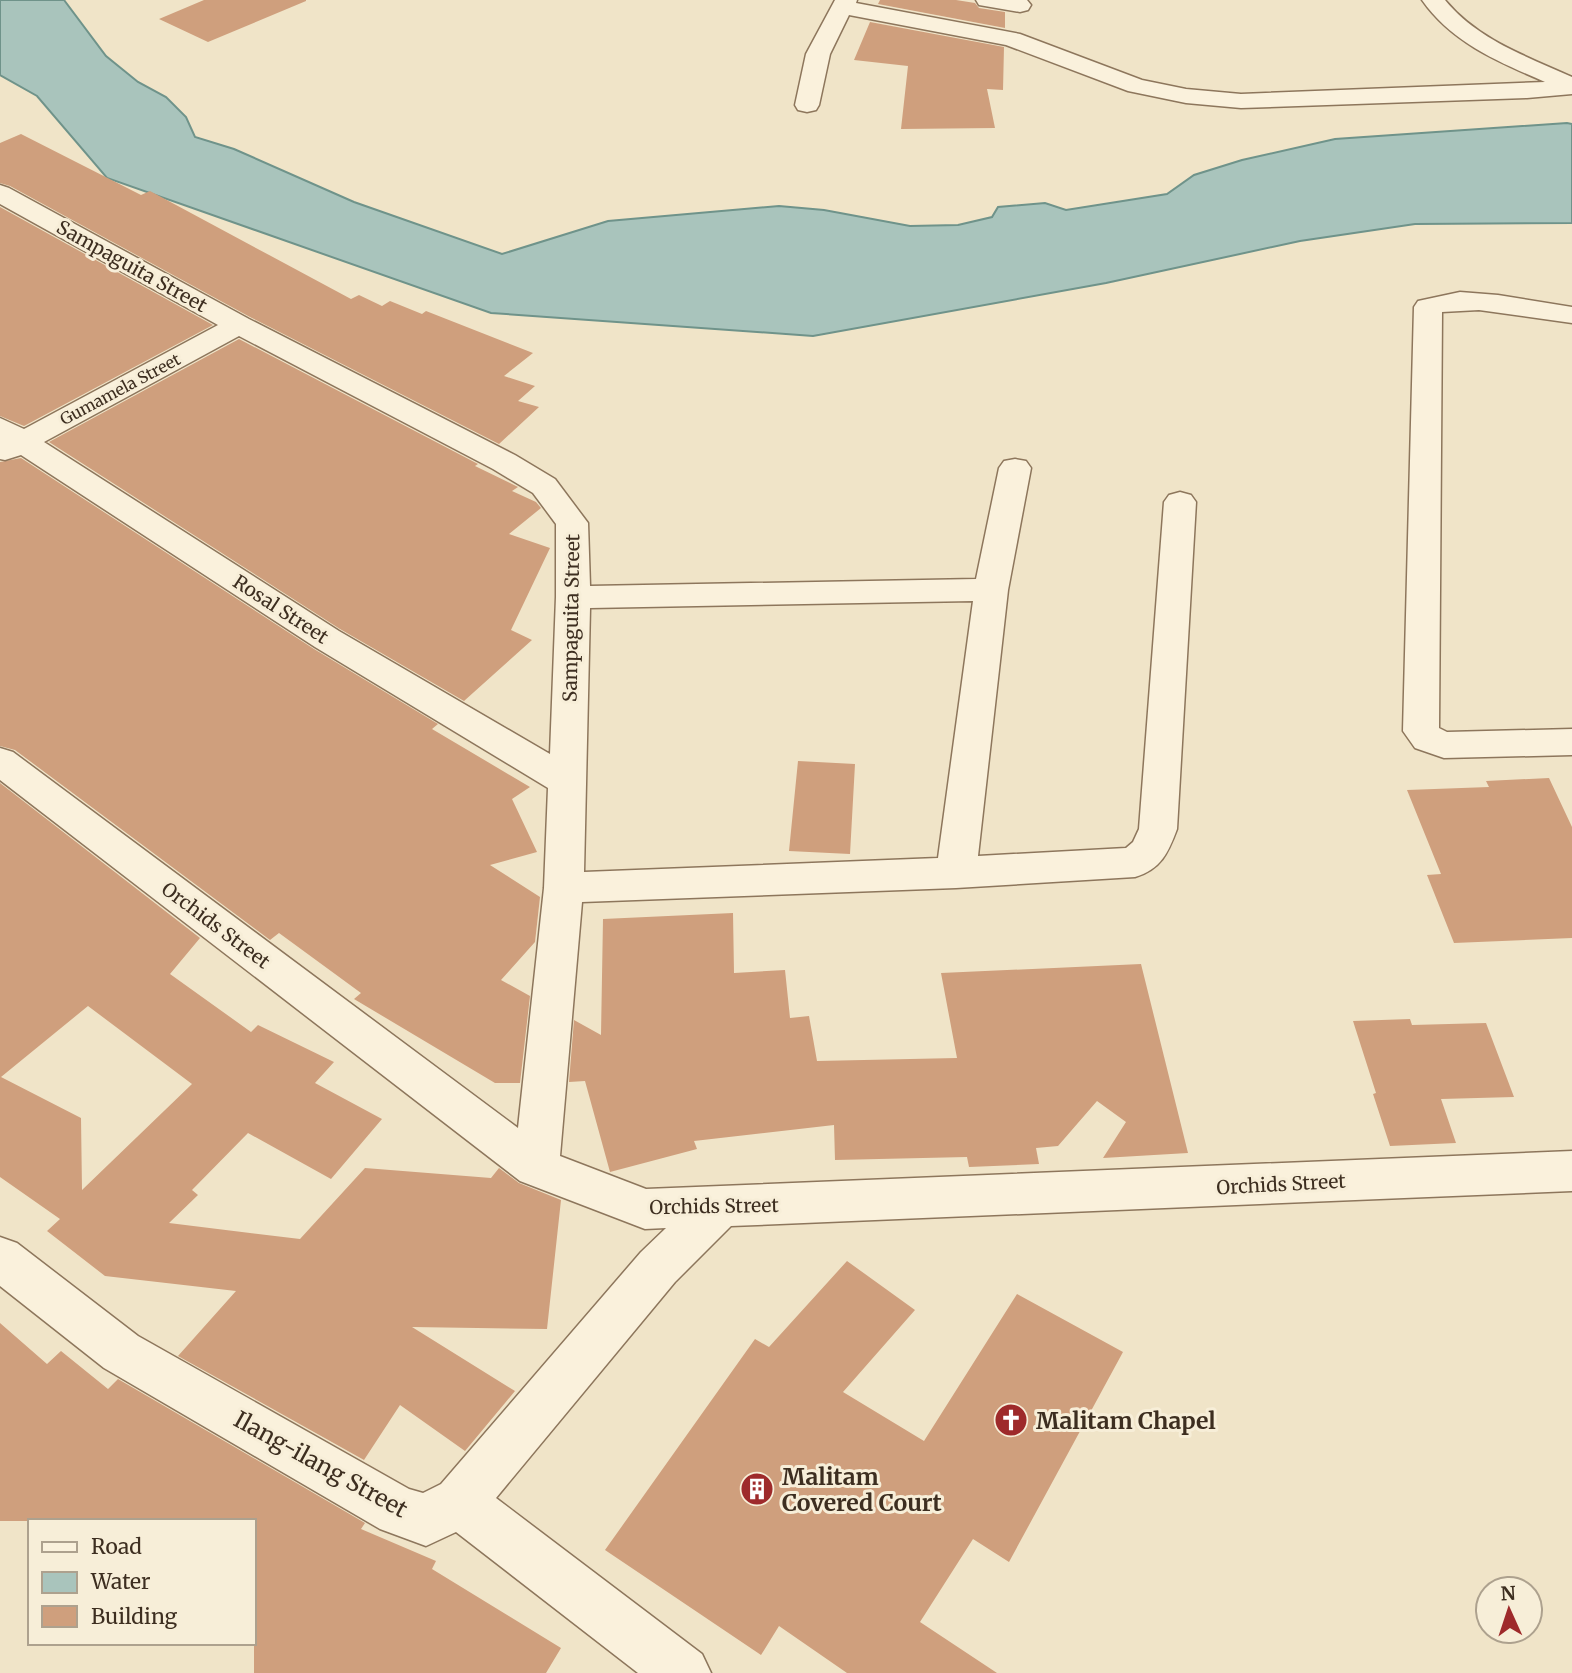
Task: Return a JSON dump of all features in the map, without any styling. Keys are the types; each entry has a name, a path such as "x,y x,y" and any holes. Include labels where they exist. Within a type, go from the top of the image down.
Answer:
{"street":[{"path":"987,0 1020,5"},
{"path":"1433,0 1447,19 1464,32 1495,50 1572,86"},
{"path":"807,105 818,54 844,4 1001,36 1136,86 1186,96 1241,101 1527,91 1572,86"},
{"name":"Sampaguita Street","path":"0,193 239,325 504,462 544,486 572,523 573,597 565,888 536,1167"},
{"path":"1572,315 1461,300 1440,301 1428,307 1421,731 1428,740 1444,745 1572,742"},
{"name":"Gumamela Street","path":"8,441 239,325"},
{"name":"Rosal Street","path":"8,441 327,639 567,782"},
{"path":"956,873 991,590 1015,468"},
{"path":"565,888 723,879 956,873 1135,862 1149,850 1158,830 1180,502"},
{"path":"573,597 991,590"},
{"name":"Orchids Street","path":"0,761 536,1167 645,1209 1572,1171"},
{"name":"Ilang-ilang Street","path":"0,1258 121,1352 398,1511 426,1520 459,1502 658,1267 719,1208"},
{"path":"459,1502 683,1673"}],"water":[{"path":"0,0 64,0 106,56 138,82 166,97 186,117 195,137 234,149 354,202 502,254 608,221 779,206 824,210 910,226 958,225 992,217 998,207 1045,203 1066,210 1167,194 1194,175 1242,160 1335,139 1567,123 1572,124 1572,223 1415,224 1300,241 1106,283 813,336 491,313 107,178 37,96 0,75"}],"building":[{"path":"204,0 306,1 208,42 159,19"},
{"path":"880,0 956,0 975,3 979,8 1005,12 1005,28 878,4"},
{"path":"870,22 1004,47 1003,90 987,89 995,128 901,129 908,66 854,60"},
{"path":"21,134 141,195 150,191 351,299 359,295 382,306 390,301 422,314 426,311 533,353 504,376 535,386 518,401 539,407 499,444 250,317 0,183 0,143"},
{"path":"0,207 213,325 24,426 0,416"},
{"path":"239,339 478,464 475,466 518,487 512,491 536,502 541,508 509,534 550,548 511,630 532,640 464,701 340,629 49,442"},
{"path":"21,458 314,649 438,724 432,729 530,787 512,799 537,852 490,865 540,897 535,942 501,980 530,996 520,1083 495,1083 354,999 361,993 279,933 270,940 15,750 0,746 0,462"},
{"path":"798,761 855,764 850,854 789,851"},
{"path":"1549,778 1572,827 1572,938 1454,943 1427,875 1441,874 1407,790 1489,787 1486,781"},
{"path":"0,783 200,938 170,974 251,1032 258,1025 334,1062 315,1083 382,1119 331,1179 248,1133 192,1190 198,1195 169,1223 300,1239 365,1168 491,1178 499,1168 519,1183 561,1200 547,1329 412,1327 515,1391 465,1451 400,1405 364,1460 178,1356 236,1291 105,1276 47,1231 60,1219 0,1177","holes":["88,1006 192,1084 82,1190 81,1118 1,1077"]},
{"path":"733,913 734,973 785,970 790,1018 809,1016 817,1061 957,1058 941,973 1141,964 1188,1153 1103,1158 1126,1122 1097,1101 1058,1146 1036,1148 1039,1164 969,1167 967,1157 835,1160 834,1125 694,1141 697,1149 610,1172 585,1081 569,1082 574,1020 601,1035 603,919"},
{"path":"1410,1019 1412,1025 1486,1023 1514,1097 1441,1099 1456,1143 1390,1146 1353,1021"},
{"path":"847,1261 915,1310 843,1392 924,1441 1017,1294 1123,1352 1009,1562 973,1539 920,1622 997,1673 847,1673 779,1626 761,1655 605,1550 755,1339 769,1347"},
{"path":"0,1323 47,1364 61,1351 108,1389 118,1379 365,1523 361,1529 436,1561 432,1569 561,1648 546,1673 254,1673 256,1519 0,1521"}],"place":[{"name":"Malitam Chapel","path":"1011,1420"},
{"name":"Malitam Covered Court","path":"757,1489"}]}
